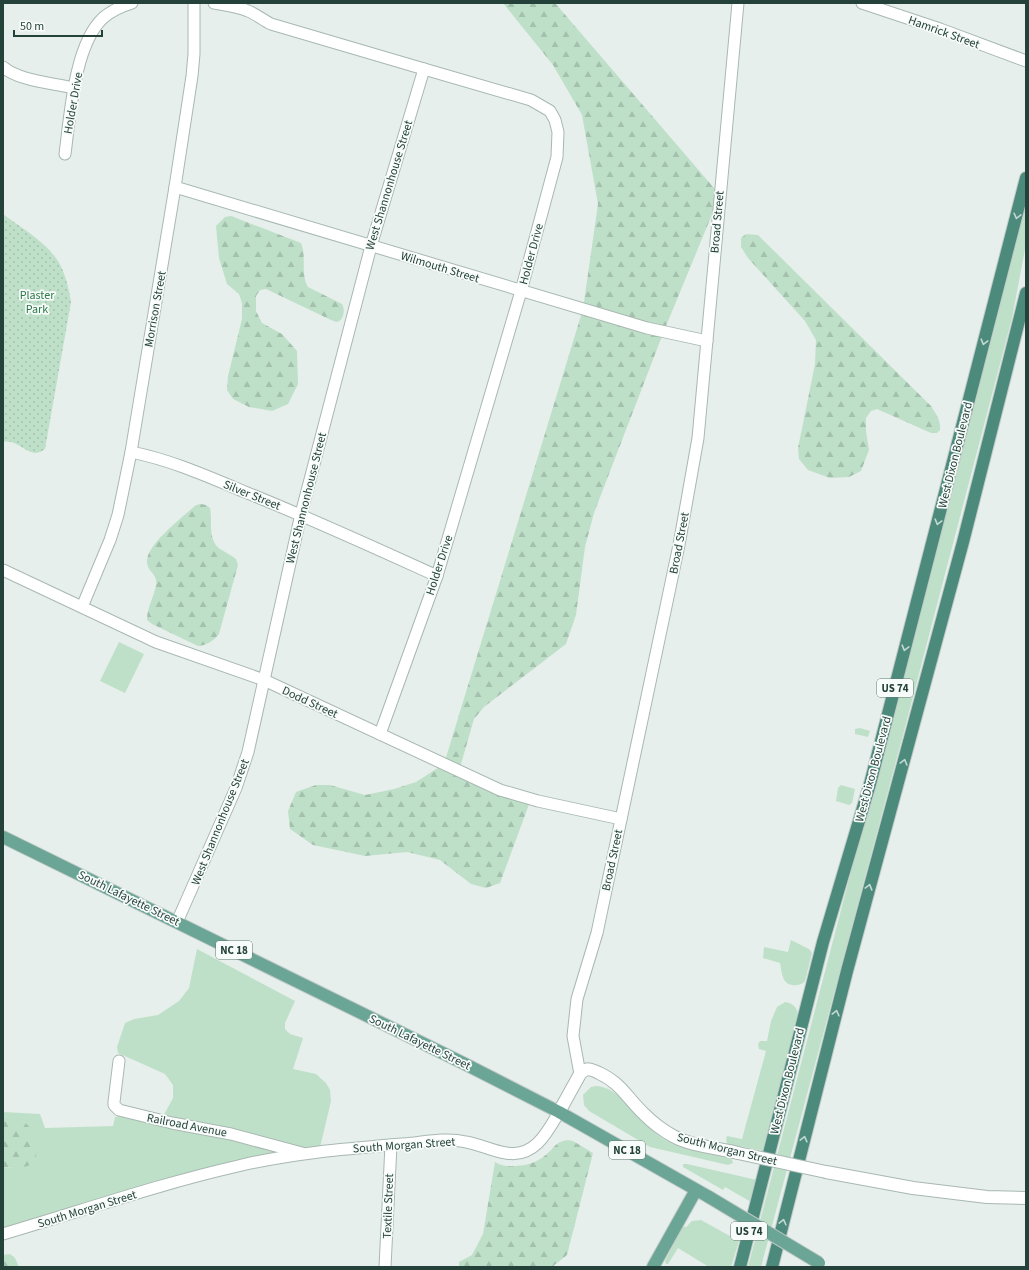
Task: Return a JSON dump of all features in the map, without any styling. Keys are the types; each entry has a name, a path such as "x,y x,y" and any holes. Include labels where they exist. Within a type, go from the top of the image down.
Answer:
{"highway":[{"name":"West Dixon Boulevard","path":"740,1267 822,949 872,777 1026,178"},
{"name":"US 74","path":"772,1267 787,1203 869,888 963,542 1026,293"}],"main road":[{"name":"South Lafayette Street","path":"3,837 465,1064 559,1112 709,1197 822,1265"},
{"path":"653,1267 696,1190"}],"street":[{"name":"Holder Drive","path":"65,154 73,88 85,49 93,30 103,18 121,7 132,3"},
{"name":"Morrison Street","path":"82,607 110,540 118,515 131,452 192,76 194,54 194,3"},
{"name":"Holder Drive","path":"214,3 240,8 255,14 262,20 271,24 424,70 531,100 550,111 555,120 558,132 557,157 521,291 437,576 380,734"},
{"name":"Broad Street","path":"580,1074 573,1036 576,1004 597,933 679,545 698,438 738,3"},
{"name":"Hamrick Street","path":"862,3 940,29 1026,61"},
{"path":"3,67 8,71 23,77 73,88"},
{"name":"West Shannonhouse Street","path":"177,922 236,788 248,752 301,514 370,246 424,70"},
{"name":"Wilmouth Street","path":"175,187 647,328 707,341"},
{"name":"Silver Street","path":"131,452 170,462 301,514 437,576"},
{"name":"Dodd Street","path":"3,570 156,642 264,680 500,790 538,801 621,819"},
{"name":"Railroad Avenue","path":"119,1061 114,1105 119,1110 172,1123 231,1134 304,1154"},
{"name":"South Morgan Street","path":"3,1234 164,1186 239,1166 304,1154 452,1140 466,1142 505,1153 521,1153 530,1150 538,1144 547,1133 580,1074 589,1068 618,1084 642,1112 656,1125 674,1137 690,1142 826,1172 913,1188 987,1197 1026,1198"},
{"name":"Textile Street","path":"386,1267 391,1145"}],"green space":[{"path":"503,3 555,3 720,195 664,331 594,513 585,547 576,615 566,644 484,707 474,719 459,771 531,799 500,883 486,888 471,884 440,860 407,852 365,856 313,845 290,829 288,811 296,792 316,785 330,785 365,795 394,789 416,782 444,764 583,309 598,204 582,115 553,65"},
{"path":"1026,200 1026,244 1012,318 761,1267 748,1267"},
{"name":"Plaster Park","path":"3,214 40,241 53,254 63,270 71,302 45,449 34,453 14,443 3,442"},
{"path":"231,216 301,243 304,254 304,276 308,287 342,304 344,308 341,320 337,322 266,289 260,290 256,296 256,311 262,323 282,334 297,351 298,384 288,404 272,411 249,407 233,399 227,390 228,376 242,319 242,303 239,294 227,284 219,258 216,226 225,217"},
{"path":"746,234 758,235 931,406 940,423 940,430 937,433 931,433 877,409 871,411 866,418 866,431 869,450 861,471 849,477 830,478 808,470 799,459 798,448 815,364 816,340 805,321 748,258 741,247 741,238"},
{"path":"201,504 210,508 211,530 213,540 216,545 236,559 238,565 219,634 215,639 205,645 198,646 152,624 147,620 148,611 156,585 156,578 149,569 147,563 148,556 158,540 196,505"},
{"path":"119,642 144,654 125,693 100,681"},
{"path":"860,728 870,731 868,737 855,734 855,729"},
{"path":"841,785 855,789 852,803 849,805 836,801 838,788"},
{"path":"791,940 809,949 812,953 805,981 797,985 788,984 786,982 782,975 780,963 763,958 764,947 788,952"},
{"path":"197,949 295,1001 285,1023 285,1029 290,1034 303,1038 293,1069 316,1074 326,1083 330,1090 331,1101 319,1152 239,1165 3,1234 3,1168 28,1166 24,1122 3,1116 3,1112 40,1114 45,1128 113,1126 115,1117 134,1114 161,1120 173,1098 173,1085 165,1074 118,1053 117,1047 125,1023 134,1019 158,1015 179,1001 189,988"},
{"path":"785,1002 794,1006 798,1016 763,1151 740,1146 739,1148 727,1144 727,1136 742,1139 766,1051 759,1049 758,1044 760,1041 767,1041 771,1021 777,1007"},
{"path":"596,1086 611,1090 648,1126 670,1142 695,1151 730,1158 733,1163 728,1165 650,1147 589,1111 584,1105 583,1095 591,1087"},
{"path":"3,1116 24,1122 35,1137 37,1151 36,1157 28,1166 3,1168"},
{"path":"568,1140 573,1141 593,1153 567,1255 552,1267 459,1267 459,1262 472,1255 483,1234 495,1162 510,1166 530,1163 539,1160 558,1144"},
{"path":"683,1164 757,1180 751,1202 725,1187 723,1190 683,1167"},
{"path":"701,1220 739,1241 731,1267 709,1267 678,1248 668,1264 666,1264 665,1261 683,1226 686,1227 692,1221"},
{"path":"10,1254 15,1258 19,1267 3,1267 3,1255"}]}
